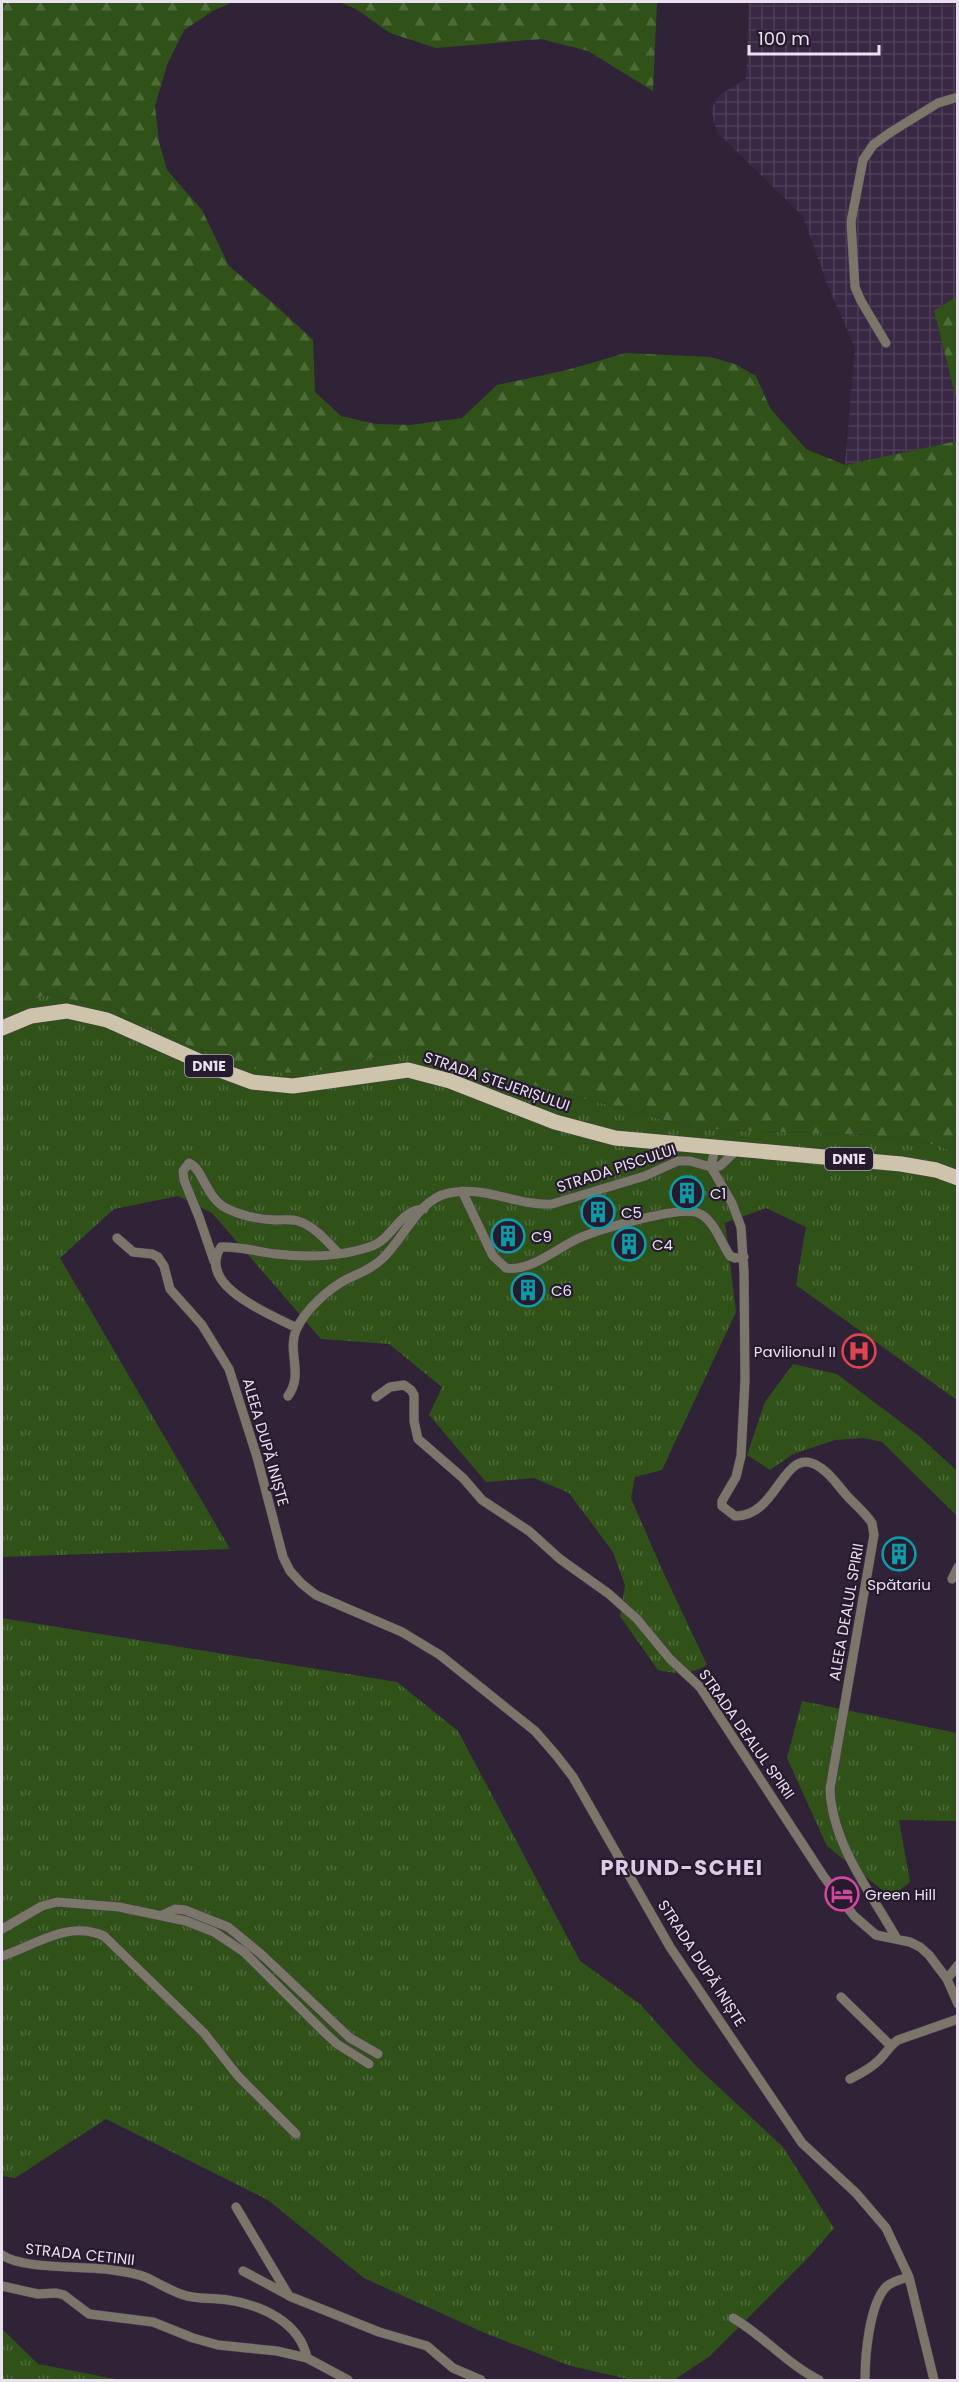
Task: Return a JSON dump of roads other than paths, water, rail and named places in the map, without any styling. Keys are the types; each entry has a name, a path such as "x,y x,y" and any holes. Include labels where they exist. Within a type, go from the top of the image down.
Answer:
{"main road":[{"name":"STRADA STEJERIȘULUI","path":"2,1028 31,1016 53,1011 90,1015 122,1026 217,1069 252,1082 293,1086 408,1070 442,1078 504,1103 585,1131 624,1139 901,1164 936,1170 957,1178"}],"street":[{"path":"886,343 861,302 855,287 851,222 863,160 873,145 891,132 938,103 957,97"},
{"path":"715,1148 711,1167 720,1166 738,1149"},
{"name":"STRADA PISCULUI","path":"297,1328 312,1308 331,1291 346,1280 367,1271 382,1259 435,1197 462,1191 484,1191 538,1205 552,1204 645,1176 671,1163 690,1161 711,1167"},
{"path":"288,1396 294,1389 297,1377 295,1333 297,1328 241,1299 224,1285 183,1172 189,1163 193,1164 206,1190 217,1204 259,1219 297,1221 308,1226 338,1253"},
{"name":"ALEEA DEALUL SPIRII","path":"711,1167 732,1203 741,1227 744,1257 745,1380 741,1456 736,1477 722,1501 722,1506 735,1516 752,1514 768,1502 789,1470 796,1463 805,1461 821,1468 872,1523 874,1535 830,1789 831,1809 846,1849 897,1940"},
{"path":"462,1191 494,1256 506,1268 521,1268 597,1231 679,1211 698,1213 704,1217 730,1256 744,1257"},
{"path":"215,1263 221,1247 232,1246 309,1257 370,1247 381,1242 408,1213 416,1209 424,1209"},
{"name":"ALEEA DUPĂ INIȘTE","path":"117,1238 133,1252 158,1257 164,1266 170,1289 202,1325 215,1344 229,1369 238,1395 284,1557 290,1570 316,1595 338,1604"},
{"name":"STRADA DEALUL SPIRII","path":"376,1397 390,1387 404,1385 411,1390 414,1395 414,1421 418,1438 463,1478 482,1500 529,1531 560,1559 609,1594 637,1619 670,1659 700,1687 824,1877 854,1916 876,1935 920,1947 947,1979 957,2004"},
{"path":"952,1579 957,1567"},
{"name":"STRADA DUPĂ INIȘTE","path":"338,1604 402,1632 441,1655 535,1731 556,1755 573,1778 670,1947 796,2133 821,2163 856,2193 886,2228 909,2277 934,2380"},
{"path":"2,1929 42,1906 57,1902 87,1903 162,1915 200,1926 230,1942 255,1962 337,2044 369,2064"},
{"path":"162,1915 175,1908 191,1911 236,1932 350,2038 378,2054"},
{"path":"2,1956 64,1931 79,1929 104,1936 204,2033 238,2076 296,2134"},
{"path":"947,1979 957,1965"},
{"path":"840,1997 890,2045"},
{"path":"850,2079 869,2069 890,2045 898,2040 957,2019"},
{"path":"236,2207 289,2296"},
{"name":"STRADA CETINII","path":"2,2254 17,2262 103,2269 140,2275 188,2296 254,2306 272,2314 298,2335 307,2358"},
{"path":"243,2271 289,2296 379,2332 427,2346 453,2368 481,2380"},
{"path":"865,2380 867,2345 881,2295 888,2285 909,2277"},
{"path":"2,2286 38,2294 64,2295 89,2314 153,2322 218,2345 277,2351 307,2358 348,2380"},
{"path":"733,2318 751,2328 791,2363 819,2380"}],"place":[{"name":"C1","path":"687,1193"},
{"name":"C5","path":"598,1212"},
{"name":"C9","path":"508,1236"},
{"name":"C4","path":"629,1244"},
{"name":"C6","path":"528,1290"},
{"name":"Pavilionul II","path":"859,1351"},
{"name":"Spătariu","path":"899,1554"},
{"name":"Green Hill","path":"842,1894"}],"district":[{"name":"PRUND-SCHEI","path":"682,1867"}]}
